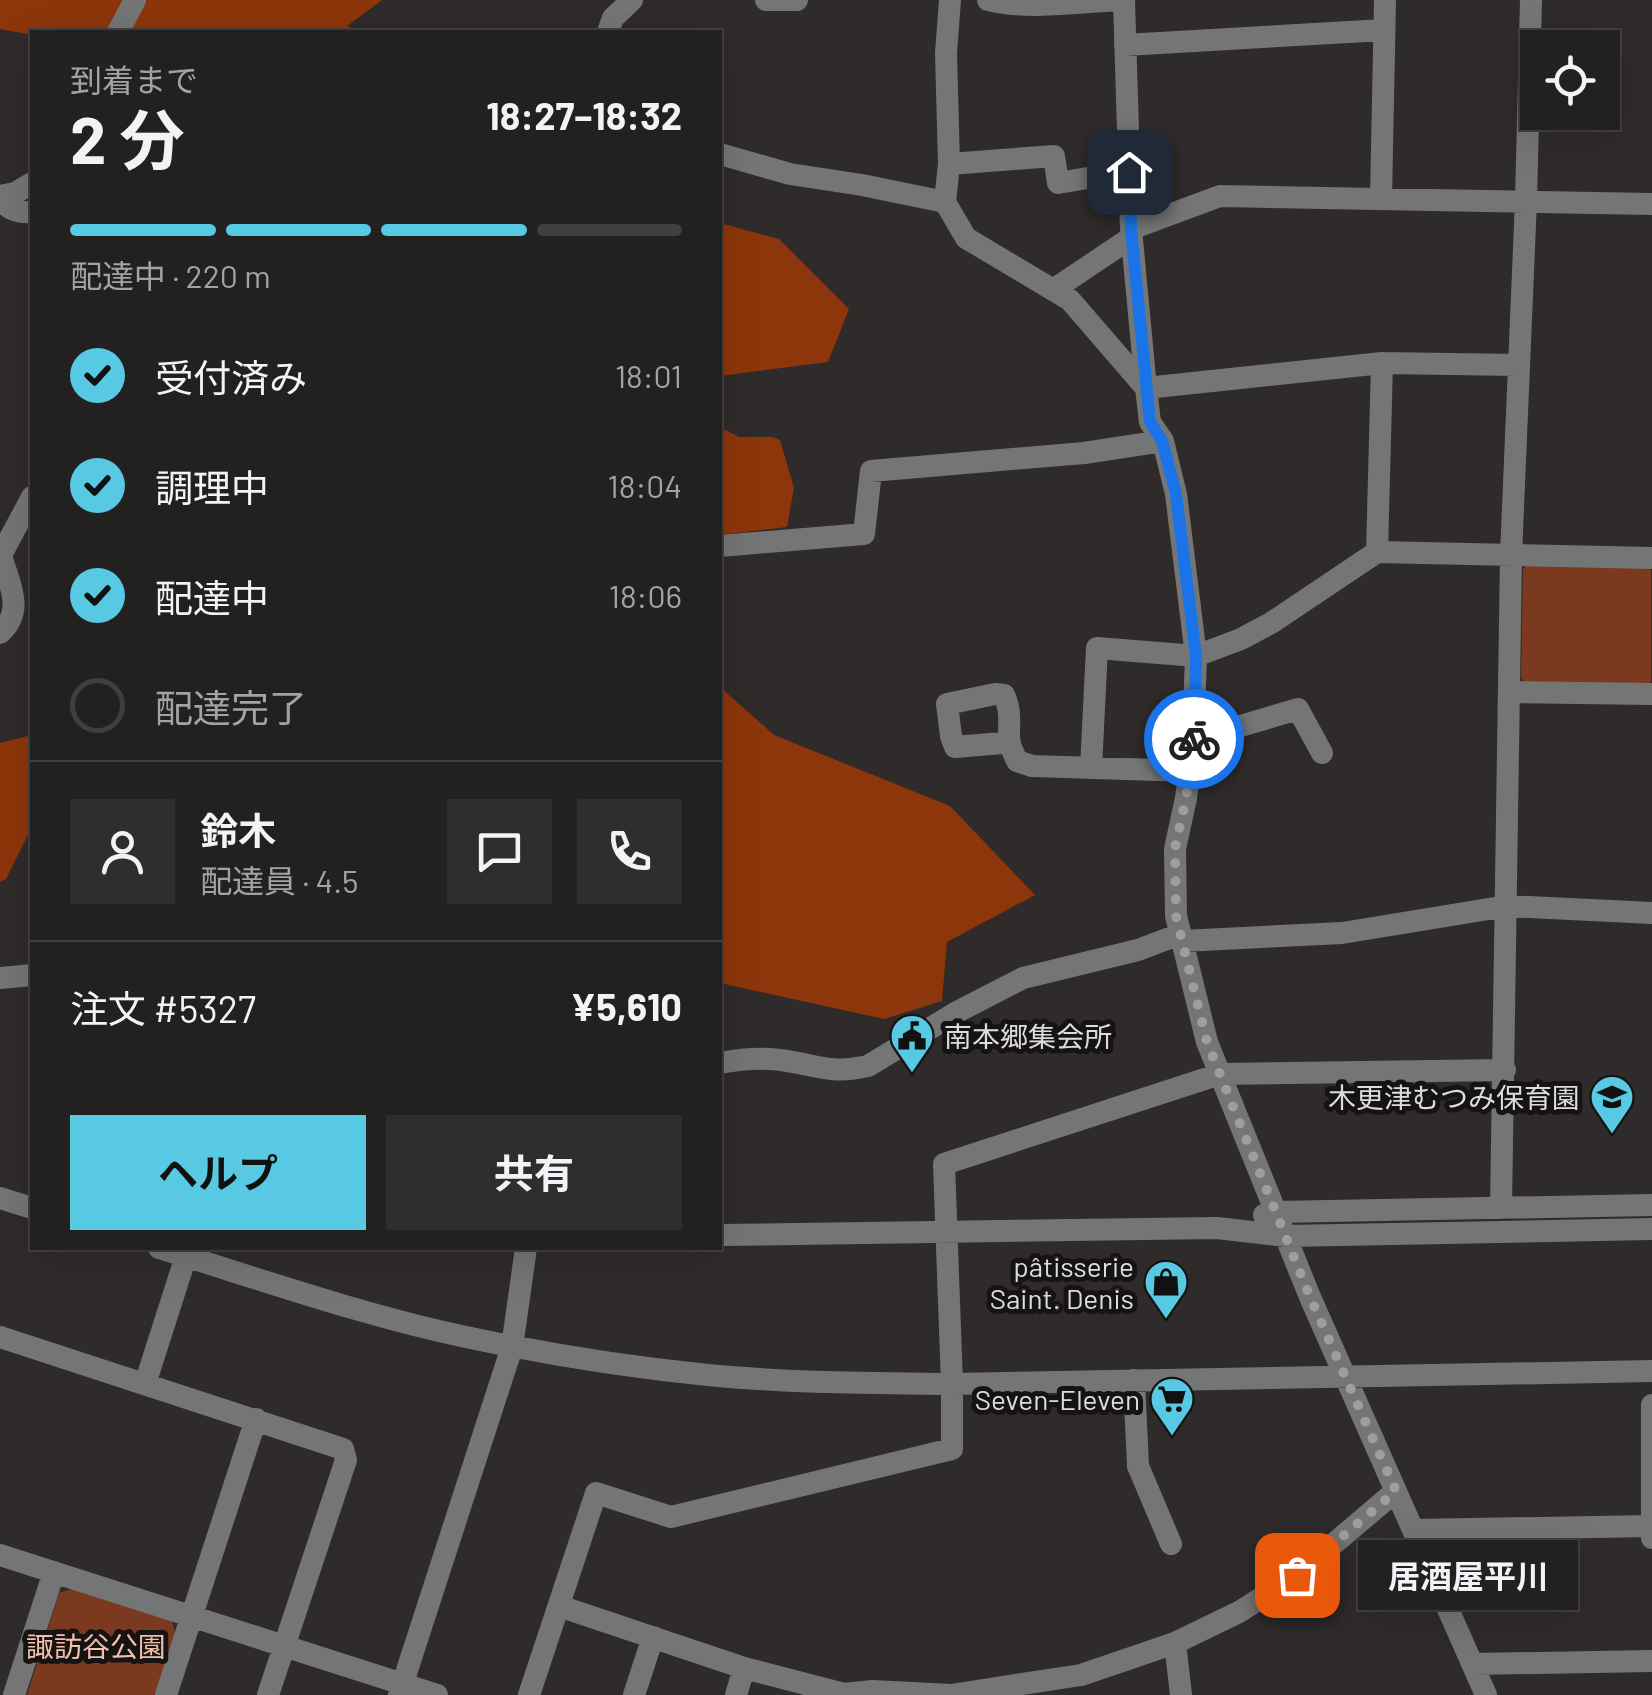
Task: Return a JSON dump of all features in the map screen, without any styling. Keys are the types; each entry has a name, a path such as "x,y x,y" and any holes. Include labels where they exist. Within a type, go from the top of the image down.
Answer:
{"street":[{"path":"119,30 135,0"},
{"path":"609,30 612,18 632,0"},
{"path":"766,0 797,0"},
{"path":"950,0 946,202 966,238 1070,300 1146,388"},
{"path":"988,0 1054,4 1122,0 1131,233 1146,388 1150,422 1162,441 1176,494 1196,656 1194,740 1175,848 1176,916 1207,1042 1345,1377 1486,1695"},
{"path":"1381,199 1385,0"},
{"path":"1501,1208 1511,554 1531,0"},
{"path":"1125,45 1384,30"},
{"path":"722,155 790,174 946,202"},
{"path":"949,164 1054,156 1058,184 1129,172"},
{"path":"30,184 0,198 7,208 30,212"},
{"path":"1053,290 1131,233 1220,196 1652,204"},
{"path":"1146,388 1382,363 1519,365"},
{"path":"1377,552 1382,363"},
{"path":"722,546 864,534 871,471 1084,453 1162,441"},
{"path":"0,633 14,610 14,592 1,555 30,501"},
{"path":"1091,768 1097,648 1196,656 1271,622 1377,552 1652,558"},
{"path":"1510,692 1652,694"},
{"path":"1194,740 1298,709 1322,753"},
{"path":"1008,739 1017,762 1032,766 1189,771"},
{"path":"722,1062 771,1059 828,1070 868,1066 957,1012 1023,978 1181,937 1342,933 1507,906 1652,914"},
{"path":"0,978 30,974"},
{"path":"529,1695 596,1494 671,1516 952,1449 944,1164 1220,1074 1505,1070"},
{"path":"0,1198 30,1207"},
{"path":"1217,1228 1276,1212 1652,1205"},
{"path":"722,1235 1217,1228 1286,1236 1652,1229"},
{"path":"165,1250 392,1320 512,1347 710,1376 952,1384 1652,1371"},
{"path":"400,1690 512,1347 526,1250"},
{"path":"145,1384 186,1256"},
{"path":"0,1337 339,1446 346,1454 268,1695"},
{"path":"1134,1380 1138,1466 1172,1544"},
{"path":"1652,1406 1652,1542"},
{"path":"166,1695 256,1419"},
{"path":"558,1606 744,1668 844,1694 992,1692 1081,1675 1175,1643 1238,1612 1297,1575 1396,1491"},
{"path":"1413,1530 1651,1526"},
{"path":"0,1554 284,1646 400,1690 437,1695"},
{"path":"14,1695 54,1572"},
{"path":"634,1695 652,1637"},
{"path":"1175,1643 1182,1695"},
{"path":"1472,1664 1652,1661"},
{"path":"736,1695 744,1668"}],"green space":[{"path":"1531,562 1647,564 1651,571 1651,682 1647,687 1528,686 1521,678 1523,569"},
{"name":"諏訪谷公園","path":"74,1588 172,1621 175,1633 155,1695 27,1695 59,1593"}],"shaded area":[{"path":"0,0 382,0 347,26 357,30 30,30 30,35 0,29"},
{"path":"722,224 779,239 849,309 828,362 722,376"},
{"path":"722,428 739,437 780,440 794,488 787,527 722,535"},
{"path":"722,689 774,735 950,806 1035,895 947,942 942,1001 884,1019 722,983"},
{"path":"30,736 30,833 6,879 0,882 0,743"}],"way so far":[{"path":"1194,739 1175,848 1176,916 1207,1042 1310,1297 1396,1491 1297,1575"}],"place":[{"name":"南本郷集会所","path":"912,1074"},
{"name":"木更津むつみ保育園","path":"1612,1135"},
{"name":"pâtisserie Saint. Denis","path":"1166,1320"},
{"name":"Seven-Eleven","path":"1172,1437"},
{"name":"居酒屋平川","path":"1297,1575"}],"route":[{"path":"1129,172 1150,422 1162,441 1176,494 1196,656 1194,739"}]}
